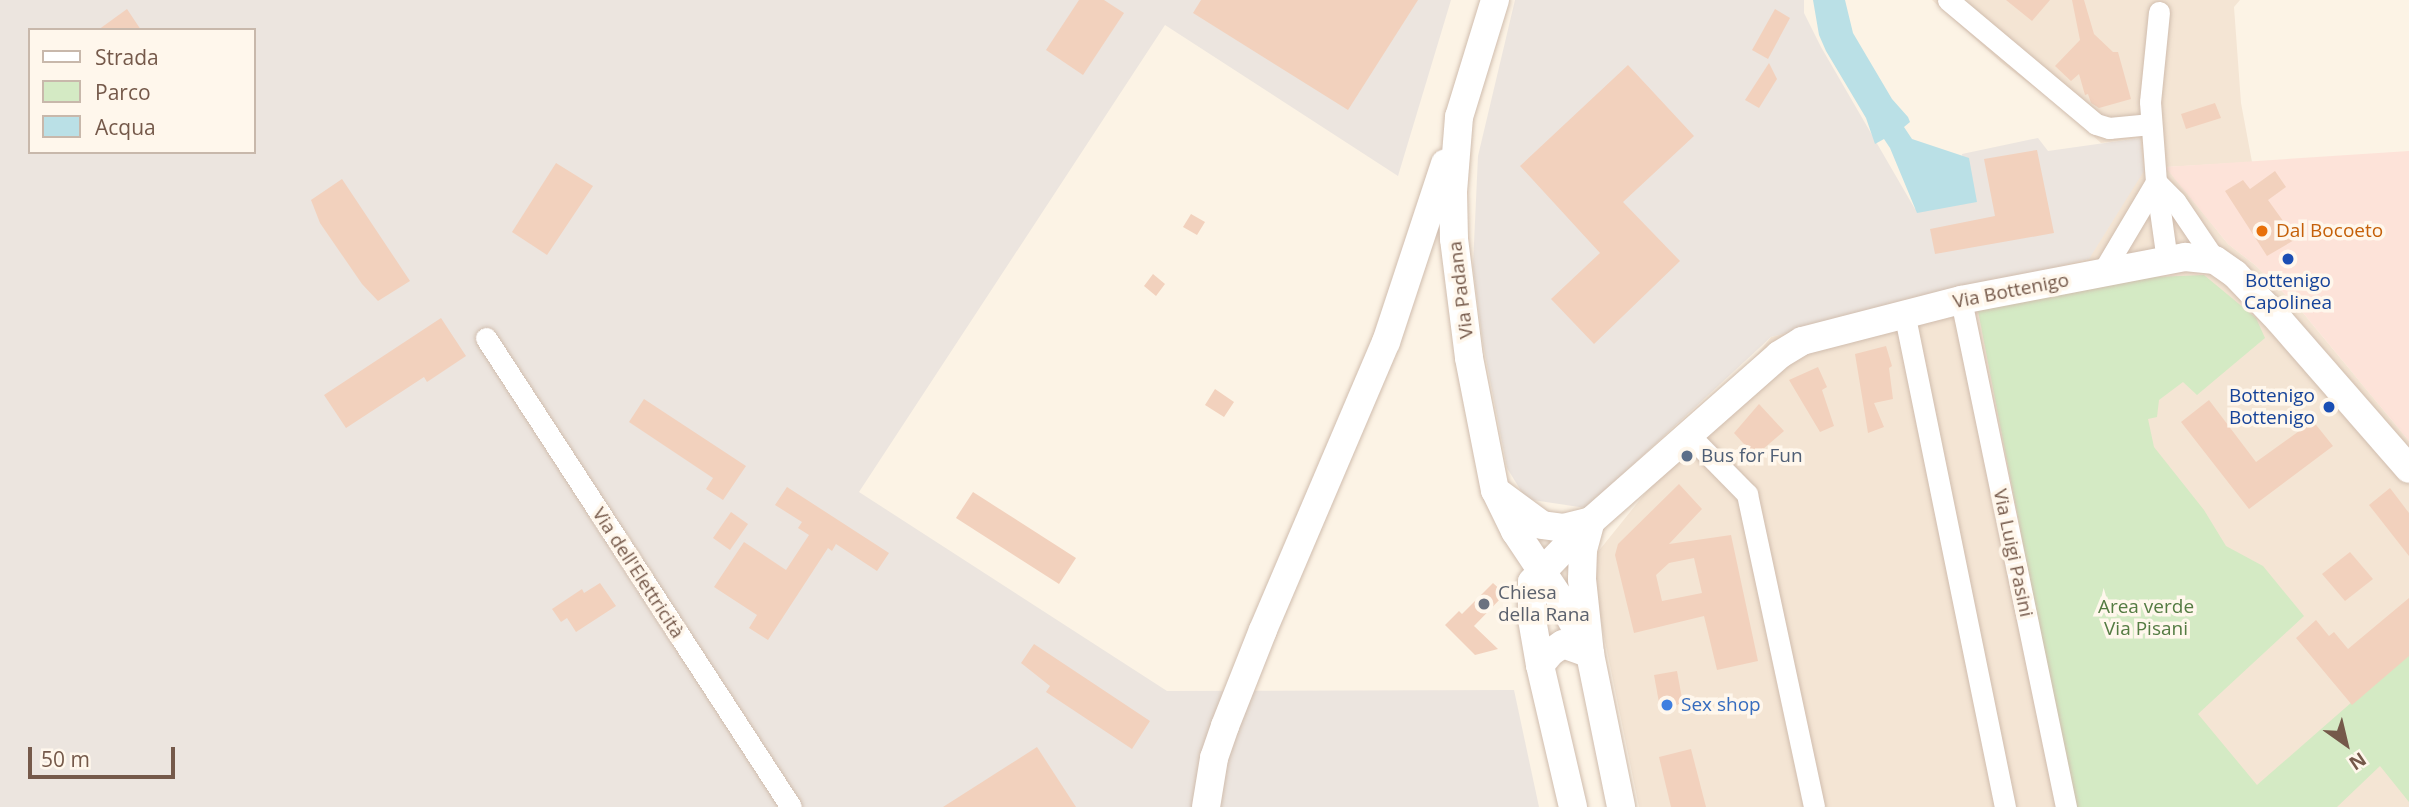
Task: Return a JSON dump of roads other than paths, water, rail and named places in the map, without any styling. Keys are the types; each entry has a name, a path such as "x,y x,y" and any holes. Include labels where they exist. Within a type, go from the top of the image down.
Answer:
{"main road":[{"name":"Via Padana","path":"1495,0 1459,117 1453,191 1454,239 1471,370 1495,490 1515,531 1573,621 1590,654"},
{"path":"1206,807 1214,758 1225,726 1386,342 1412,271 1459,117"},
{"name":"Via Bottenigo","path":"1540,570 1591,521 1779,355 1802,341 1904,312 1961,300 2185,257 2215,260"},
{"path":"2215,260 2235,274 2280,321 2409,469"},
{"path":"1495,490 1542,525 1563,528 1591,521 1583,550 1582,579 1590,654 1621,807"},
{"path":"1540,570 1532,582 1530,592 1540,665 1573,807"},
{"path":"1540,665 1551,652 1563,644 1590,654"}],"street":[{"path":"1948,0 2096,124 2109,128 2152,131"},
{"path":"2159,12 2150,102 2155,176 2167,260"},
{"path":"2155,176 2215,260"},
{"path":"2102,273 2155,176"},
{"name":"Via Luigi Pasini","path":"1961,300 2066,807"},
{"path":"1904,312 2005,807"},
{"name":"Via dell'Elettricità","path":"486,338 791,807"},
{"path":"1689,435 1747,494 1814,807"}],"water":[{"path":"1813,0 1845,0 1853,33 1892,99 1908,117 1910,122 1904,127 1912,139 1969,158 1977,202 1917,213 1890,148 1884,139 1875,144 1866,118 1826,51 1819,35"}],"place":[{"name":"Dal Bocoeto","path":"2262,231"},
{"name":"Bottenigo Capolinea","path":"2288,259"},
{"name":"Bottenigo Bottenigo","path":"2329,407"},
{"name":"Bus for Fun","path":"1687,456"},
{"name":"Chiesa della Rana","path":"1484,604"},
{"name":"Sex shop","path":"1667,705"}],"park label":[{"name":"Area verde Via Pisani","path":"2146,618"}]}
